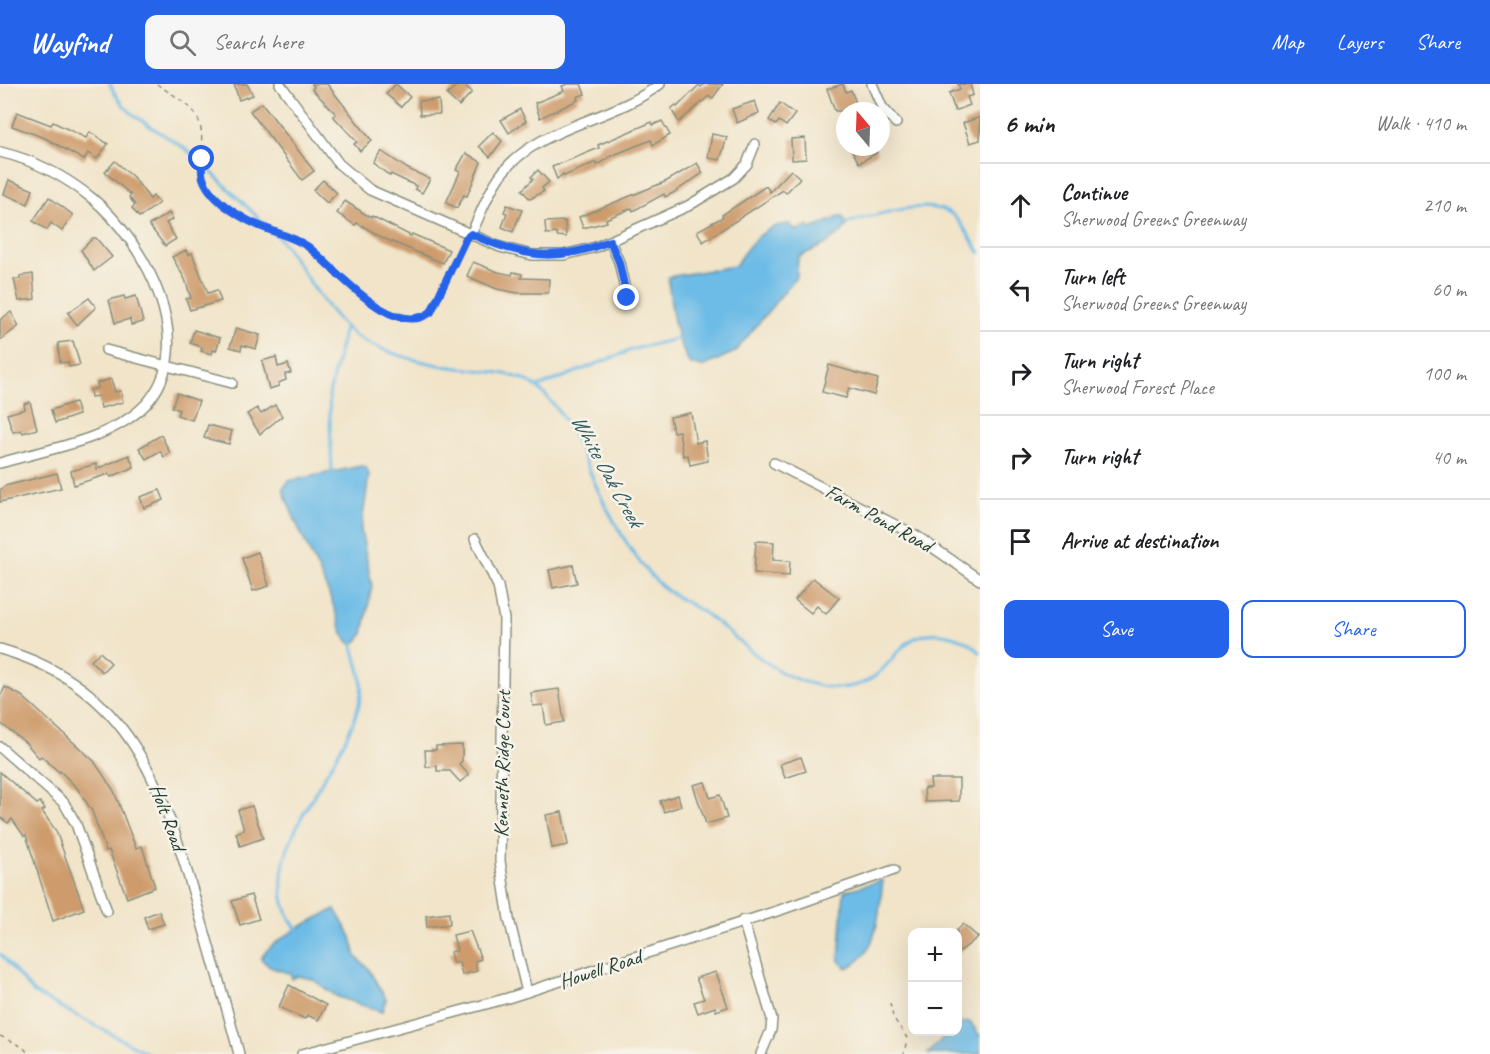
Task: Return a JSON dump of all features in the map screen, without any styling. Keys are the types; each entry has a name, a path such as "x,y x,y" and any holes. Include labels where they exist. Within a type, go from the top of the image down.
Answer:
{"street":[{"path":"280,84 333,156 359,182 380,196 500,247 532,255 564,255 610,241 704,198 741,171 756,144"},
{"path":"471,234 495,182 524,151 628,105 660,84"},
{"path":"872,84 882,107 896,123"},
{"path":"0,152 36,164 68,181 104,210 123,232 156,288 166,313 169,337 166,366 160,382 148,402 121,425 0,463"},
{"path":"610,241 619,262 627,298"},
{"path":"106,350 232,383"},
{"name":"Farm Pond Road","path":"774,463 915,535 980,580"},
{"name":"Kenneth Ridge Court","path":"475,539 498,586 504,619 500,861 509,920 527,992"},
{"name":"Holt Road","path":"0,649 21,655 75,685 107,712 143,758 168,809 239,1054"},
{"path":"0,747 64,803 76,824 107,911"},
{"name":"Howell Road","path":"302,1054 527,992 743,920 780,910 894,870"},
{"path":"743,920 772,1019 771,1030 761,1054"}],"path":[{"path":"157,84 196,115 202,132 203,178 228,208 257,225 295,238 306,245 335,273 382,310 411,318 425,317 431,312 466,238 471,234"},
{"path":"890,1004 893,1017 907,1038 904,1054"},
{"path":"0,1036 16,1042 28,1054"}],"water":[{"path":"842,216 847,225 841,233 824,245 798,257 797,276 735,352 702,367 690,364 677,333 668,277 735,266 751,244 773,227 790,224 796,231 808,226 811,229"},
{"path":"361,466 366,467 369,475 361,530 372,586 363,634 358,641 352,644 343,633 328,592 294,519 283,489 289,481"},
{"path":"883,880 878,918 871,943 857,962 846,968 839,961 844,891"},
{"path":"335,909 351,937 356,957 368,968 386,999 382,1012 336,996 312,979 298,976 292,979 291,974 270,967 261,959 265,952 283,938"},
{"path":"970,1022 980,1036 980,1054 928,1054 944,1036 962,1036 962,1023"}],"building":[{"path":"234,84 247,84 253,95 239,100"},
{"path":"312,84 327,84 372,141 360,151 354,144 357,142 333,116 336,114 312,89 314,87"},
{"path":"396,84 410,97 401,107 386,94"},
{"path":"458,84 463,84 472,92 459,106 447,95"},
{"path":"581,84 585,94 577,97 578,100 540,118 535,103 564,91 562,86"},
{"path":"704,84 723,84 712,99 709,96 679,122 671,109 676,105 677,107 699,85 701,87"},
{"path":"843,84 846,92 851,90 856,102 836,102 835,111 827,89"},
{"path":"958,84 970,84 973,95 967,97 970,105 955,111 949,93 960,89"},
{"path":"439,100 440,114 420,115 419,101"},
{"path":"755,101 759,113 737,123 732,109"},
{"path":"262,103 314,171 302,180 250,111"},
{"path":"780,103 795,114 786,126 779,121 776,125 769,120"},
{"path":"520,109 526,121 509,133 501,120"},
{"path":"17,112 51,125 53,122 86,138 90,132 108,144 97,159 88,153 84,160 45,138 12,126"},
{"path":"980,117 980,140 970,143 963,123"},
{"path":"662,121 670,135 653,145 651,140 611,156 597,165 596,162 564,176 563,174 557,179 552,167 599,148 598,145 652,122 653,125"},
{"path":"493,132 502,141 490,157 479,146"},
{"path":"712,134 727,137 720,160 708,158"},
{"path":"805,138 806,159 792,160 791,139"},
{"path":"381,151 408,169 430,179 422,193 415,189 416,186 391,174 390,176 373,163"},
{"path":"466,153 481,162 467,196 464,195 457,208 446,203 460,172 456,170"},
{"path":"855,156 872,156 859,163"},
{"path":"115,161 133,177 150,199 153,196 159,203 139,217 132,208 135,205 129,197 131,195 105,172"},
{"path":"697,163 703,173 673,193 665,197 664,194 633,211 632,208 606,219 607,222 583,228 579,217 667,181"},
{"path":"538,170 549,182 542,188 544,191 530,199 522,190"},
{"path":"791,170 800,178 786,193 783,190 703,242 697,231 723,217 722,215 766,186 770,192"},
{"path":"9,180 33,190 28,204 4,194"},
{"path":"323,180 337,193 327,203 313,190"},
{"path":"49,197 73,215 62,231 51,223 47,230 33,221"},
{"path":"345,201 371,218 372,216 411,236 412,234 449,250 443,263 385,239 357,223 355,225 337,213"},
{"path":"507,205 522,210 513,232 502,227"},
{"path":"169,213 173,219 166,223 176,239 165,246 149,225"},
{"path":"565,221 566,237 557,236 557,233 546,234 545,222"},
{"path":"93,238 96,238 112,257 94,271 81,250"},
{"path":"186,250 188,255 192,253 208,293 217,290 221,301 190,310 186,299 191,298 185,279 172,257"},
{"path":"473,262 498,272 512,275 513,272 522,274 521,278 549,279 548,293 518,293 497,289 467,276"},
{"path":"33,274 35,299 19,301 14,279"},
{"path":"124,296 125,299 136,296 143,322 131,325 130,319 115,323 109,300"},
{"path":"89,298 96,307 77,325 68,313"},
{"path":"11,312 19,326 0,340 0,320"},
{"path":"236,328 260,335 256,349 242,345 241,350 230,347"},
{"path":"194,330 220,338 216,351 213,350 212,354 201,351 202,347 190,343"},
{"path":"73,341 80,365 69,367 68,362 60,363 58,343"},
{"path":"276,357 278,367 288,364 291,373 285,374 286,380 278,383 279,386 269,389 262,361"},
{"path":"829,365 878,379 874,395 849,388 846,398 822,392"},
{"path":"111,379 115,392 121,391 123,402 101,408 98,396 91,397 90,390 98,388 97,383"},
{"path":"177,393 199,401 192,420 177,415 179,410 172,407"},
{"path":"30,402 37,429 23,433 21,430 13,432 7,414 25,409 24,404"},
{"path":"75,402 79,415 55,423 51,410"},
{"path":"275,405 282,416 260,434 247,414 257,408 261,414"},
{"path":"691,413 696,443 705,441 708,461 690,465 688,455 683,456 679,431 673,432 670,417"},
{"path":"208,425 232,431 229,444 204,438"},
{"path":"161,435 170,453 164,457 160,451 146,459 139,448"},
{"path":"129,455 134,467 111,477 109,474 74,485 71,471 96,464 97,469"},
{"path":"57,473 61,488 0,502 0,490 5,486"},
{"path":"160,490 164,500 144,508 140,497"},
{"path":"756,541 774,542 773,560 790,561 789,576 754,573"},
{"path":"258,552 269,586 253,591 242,558"},
{"path":"573,565 577,583 553,588 549,570"},
{"path":"813,578 839,598 826,614 817,606 811,613 795,600"},
{"path":"100,652 111,663 102,672 91,661"},
{"path":"5,687 22,696 94,761 114,791 136,848 142,846 155,887 127,898 109,850 106,851 92,811 77,788 60,771 41,756 39,758 26,743 0,723 0,697"},
{"path":"559,689 564,722 546,725 543,705 533,706 531,693"},
{"path":"462,745 462,761 459,764 469,775 460,782 450,771 437,771 437,766 426,767 425,750 436,750 436,746"},
{"path":"801,757 806,771 785,778 780,764"},
{"path":"0,772 37,804 40,802 45,809 42,811 56,831 84,909 53,921 26,835 24,836 12,819 8,823 0,817"},
{"path":"930,779 959,779 959,801 925,802 924,788 931,788"},
{"path":"705,782 710,798 720,795 727,818 706,824 693,785"},
{"path":"678,795 681,806 664,812 660,801"},
{"path":"252,806 263,838 240,846 236,833 244,830 238,810"},
{"path":"562,812 568,845 552,848 546,815"},
{"path":"251,895 259,919 240,925 232,901"},
{"path":"159,911 164,924 148,929 144,917"},
{"path":"449,913 450,924 427,927 426,916"},
{"path":"963,924 978,937 962,950 962,928 959,928"},
{"path":"470,931 481,959 475,961 477,971 462,975 459,962 453,963 450,952 457,951 453,935"},
{"path":"716,972 728,1007 716,1011 715,1007 698,1013 694,1002 704,999 696,978"},
{"path":"289,985 326,1005 318,1020 307,1015 305,1019 279,1007"}],"waterway":[{"name":"White Oak Creek","path":"110,84 126,108 200,161"},
{"name":"White Oak Creek","path":"204,165 270,229"},
{"path":"843,224 883,213 929,207 953,215 980,253"},
{"name":"White Oak Creek","path":"275,233 326,305 348,330 359,338 408,358 450,367 505,374 518,377 538,388 551,401 571,431 609,512 626,542 648,572 669,592 706,614 781,672 815,685 841,688 853,686 875,676 907,643 925,635 945,634 955,637 980,652"},
{"path":"332,474 329,395 345,327"},
{"path":"538,387 634,349 680,338"},
{"path":"298,931 284,903 282,873 290,844 304,813 353,724 362,688 352,641"},
{"path":"0,954 34,993 149,1054"}],"route":[{"path":"202,159 203,178 228,208 257,225 295,238 306,245 335,273 382,310 411,318 425,317 431,312 453,270 466,238 471,234 500,247 532,255 564,255 582,252 610,241 619,262 627,298"}]}
